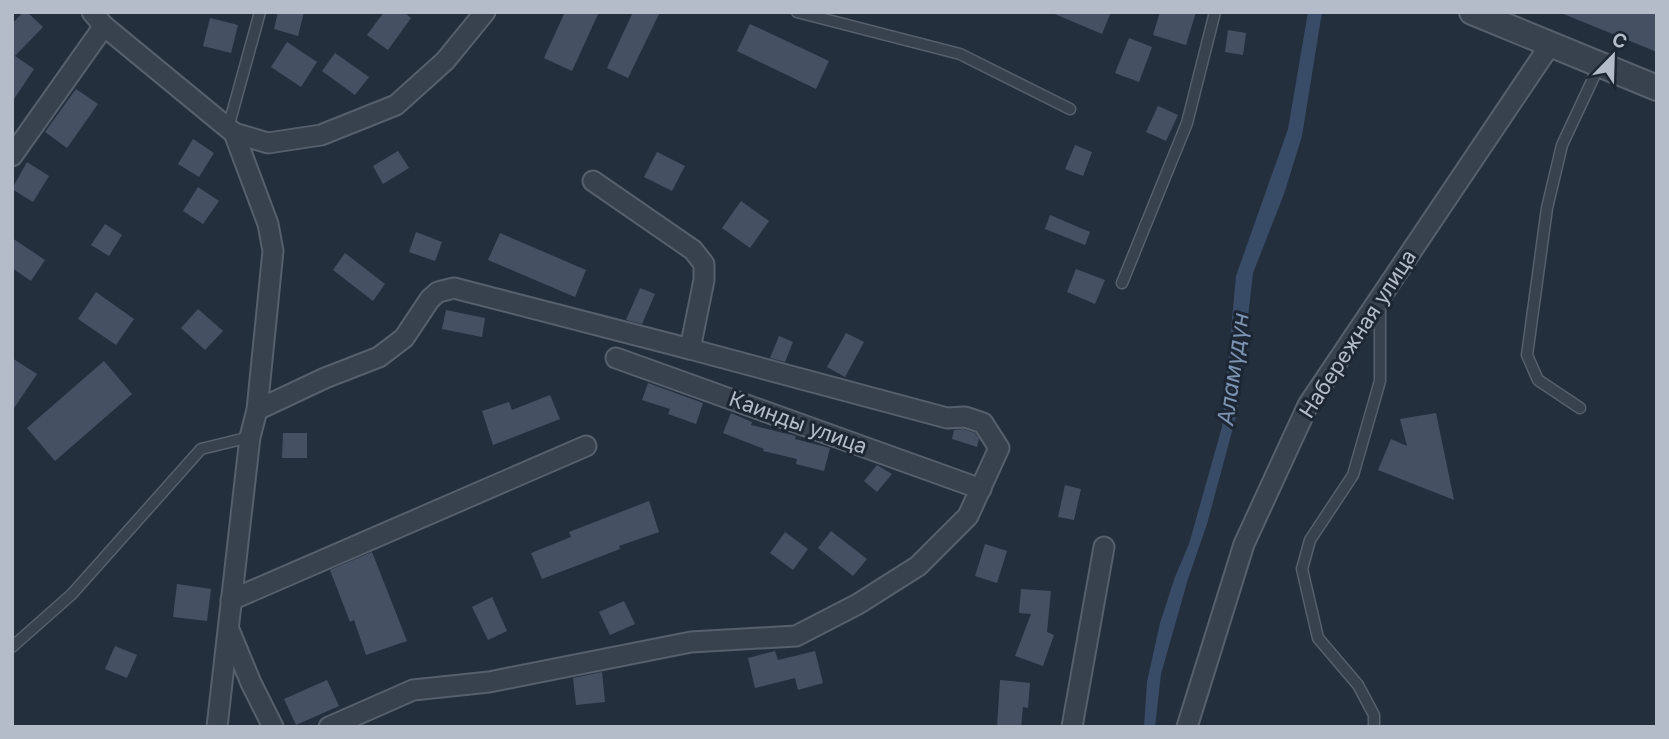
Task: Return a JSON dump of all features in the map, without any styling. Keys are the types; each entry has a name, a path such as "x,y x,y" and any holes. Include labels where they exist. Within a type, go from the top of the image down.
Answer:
{"street":[{"path":"12,156 98,19 231,131 268,143 321,135 396,105 445,61 485,12"},
{"path":"1472,12 1657,88"},
{"name":"Набережная улица","path":"1187,727 1244,544 1308,405 1550,45"},
{"path":"216,727 250,438 257,410 273,251 268,224 231,131"},
{"path":"593,181 692,250 704,264 704,280 690,349"},
{"path":"257,410 325,378 379,357 404,338 430,299 438,292 454,288 947,418 965,417 983,423 999,448 968,516 918,566 858,604 796,636 691,642 489,682 413,690 329,727"},
{"name":"Каинды улица","path":"616,358 981,489"},
{"path":"231,600 586,446"},
{"path":"1072,727 1104,547"},
{"path":"229,631 273,727"}],"lane":[{"path":"231,131 260,12"},
{"path":"797,12 960,54 1070,109"},
{"path":"1122,283 1186,124 1215,12"},
{"path":"1580,408 1538,380 1527,355 1547,208 1562,145 1599,65"},
{"path":"1374,727 1374,715 1358,685 1318,638 1302,569 1310,540 1353,475 1380,381 1380,299"},
{"path":"12,647 72,594 201,449 250,438"}],"water":[{"name":"Аламүдүн","path":"1308,12 1322,12 1302,136 1284,194 1253,273 1237,413 1207,524 1161,674 1155,727 1144,727 1147,682 1160,623 1189,544 1222,427 1236,276 1288,129"}],"building":[{"path":"23,12 27,12 43,27 15,56 34,69 12,102 12,24"},
{"path":"278,12 304,12 298,36 274,29"},
{"path":"384,12 404,12 411,18 388,50 367,35"},
{"path":"565,12 599,12 572,71 544,58"},
{"path":"633,12 660,12 628,78 607,68"},
{"path":"1050,12 1111,12 1102,34"},
{"path":"1160,12 1196,12 1186,45 1153,35"},
{"path":"1657,12 1657,52 1561,13"},
{"path":"210,18 238,25 231,53 203,46"},
{"path":"750,24 829,61 816,89 737,51"},
{"path":"1228,30 1246,33 1243,55 1225,52"},
{"path":"1129,38 1152,47 1139,82 1115,73"},
{"path":"287,42 317,62 301,87 271,67"},
{"path":"335,53 369,77 355,95 322,71"},
{"path":"76,89 98,104 67,148 45,132"},
{"path":"1158,106 1178,115 1166,141 1146,132"},
{"path":"193,139 214,153 199,177 178,164"},
{"path":"1075,145 1092,152 1083,176 1065,169"},
{"path":"398,151 409,168 383,184 373,166"},
{"path":"657,152 685,166 672,191 644,177"},
{"path":"27,162 49,176 33,202 12,189"},
{"path":"198,187 219,201 203,224 183,211"},
{"path":"741,201 769,221 750,248 722,228"},
{"path":"1050,215 1090,232 1085,245 1045,229"},
{"path":"105,224 122,235 109,256 91,245"},
{"path":"416,232 442,242 435,261 409,252"},
{"path":"500,233 586,270 575,297 488,260"},
{"path":"12,238 45,260 31,281 12,268"},
{"path":"345,253 385,284 373,301 333,270"},
{"path":"1076,269 1105,280 1095,304 1067,292"},
{"path":"640,288 655,294 642,324 626,320"},
{"path":"96,292 134,319 116,345 78,319"},
{"path":"198,309 223,331 205,350 181,328"},
{"path":"446,310 485,318 482,337 442,329"},
{"path":"846,333 864,342 845,377 827,367"},
{"path":"779,336 793,342 785,362 770,358"},
{"path":"12,358 37,374 12,411"},
{"path":"104,361 132,394 55,461 27,428"},
{"path":"648,383 703,403 696,424 668,414 670,409 642,400"},
{"path":"550,395 560,419 493,445 482,411 509,402 512,410"},
{"path":"731,413 752,422 751,425 830,448 824,471 796,464 797,459 763,451 764,449 723,433"},
{"path":"1436,413 1454,500 1378,470 1391,439 1407,446 1400,419"},
{"path":"963,429 975,433 979,439 977,447 952,439 954,430"},
{"path":"283,433 307,433 307,458 282,458"},
{"path":"877,465 892,474 877,492 864,481"},
{"path":"1065,485 1081,489 1074,520 1058,517"},
{"path":"649,501 659,532 542,579 531,553 571,537 569,532"},
{"path":"831,531 867,559 853,576 818,548"},
{"path":"785,532 808,549 793,570 770,553"},
{"path":"985,544 1007,551 997,583 975,576"},
{"path":"372,552 407,641 366,655 354,620 350,622 330,570"},
{"path":"177,584 211,589 207,621 173,617"},
{"path":"1021,589 1051,591 1047,632 1054,635 1043,666 1015,656 1031,614 1019,613"},
{"path":"492,597 507,631 488,640 472,607"},
{"path":"624,601 635,624 610,635 599,612"},
{"path":"115,646 137,655 127,678 105,669"},
{"path":"775,651 778,660 815,651 823,683 798,690 795,678 755,688 748,658"},
{"path":"602,672 605,702 576,705 573,678"},
{"path":"327,680 339,706 296,725 284,699"},
{"path":"1000,680 1030,683 1028,708 1023,707 1021,727 997,727"}]}
